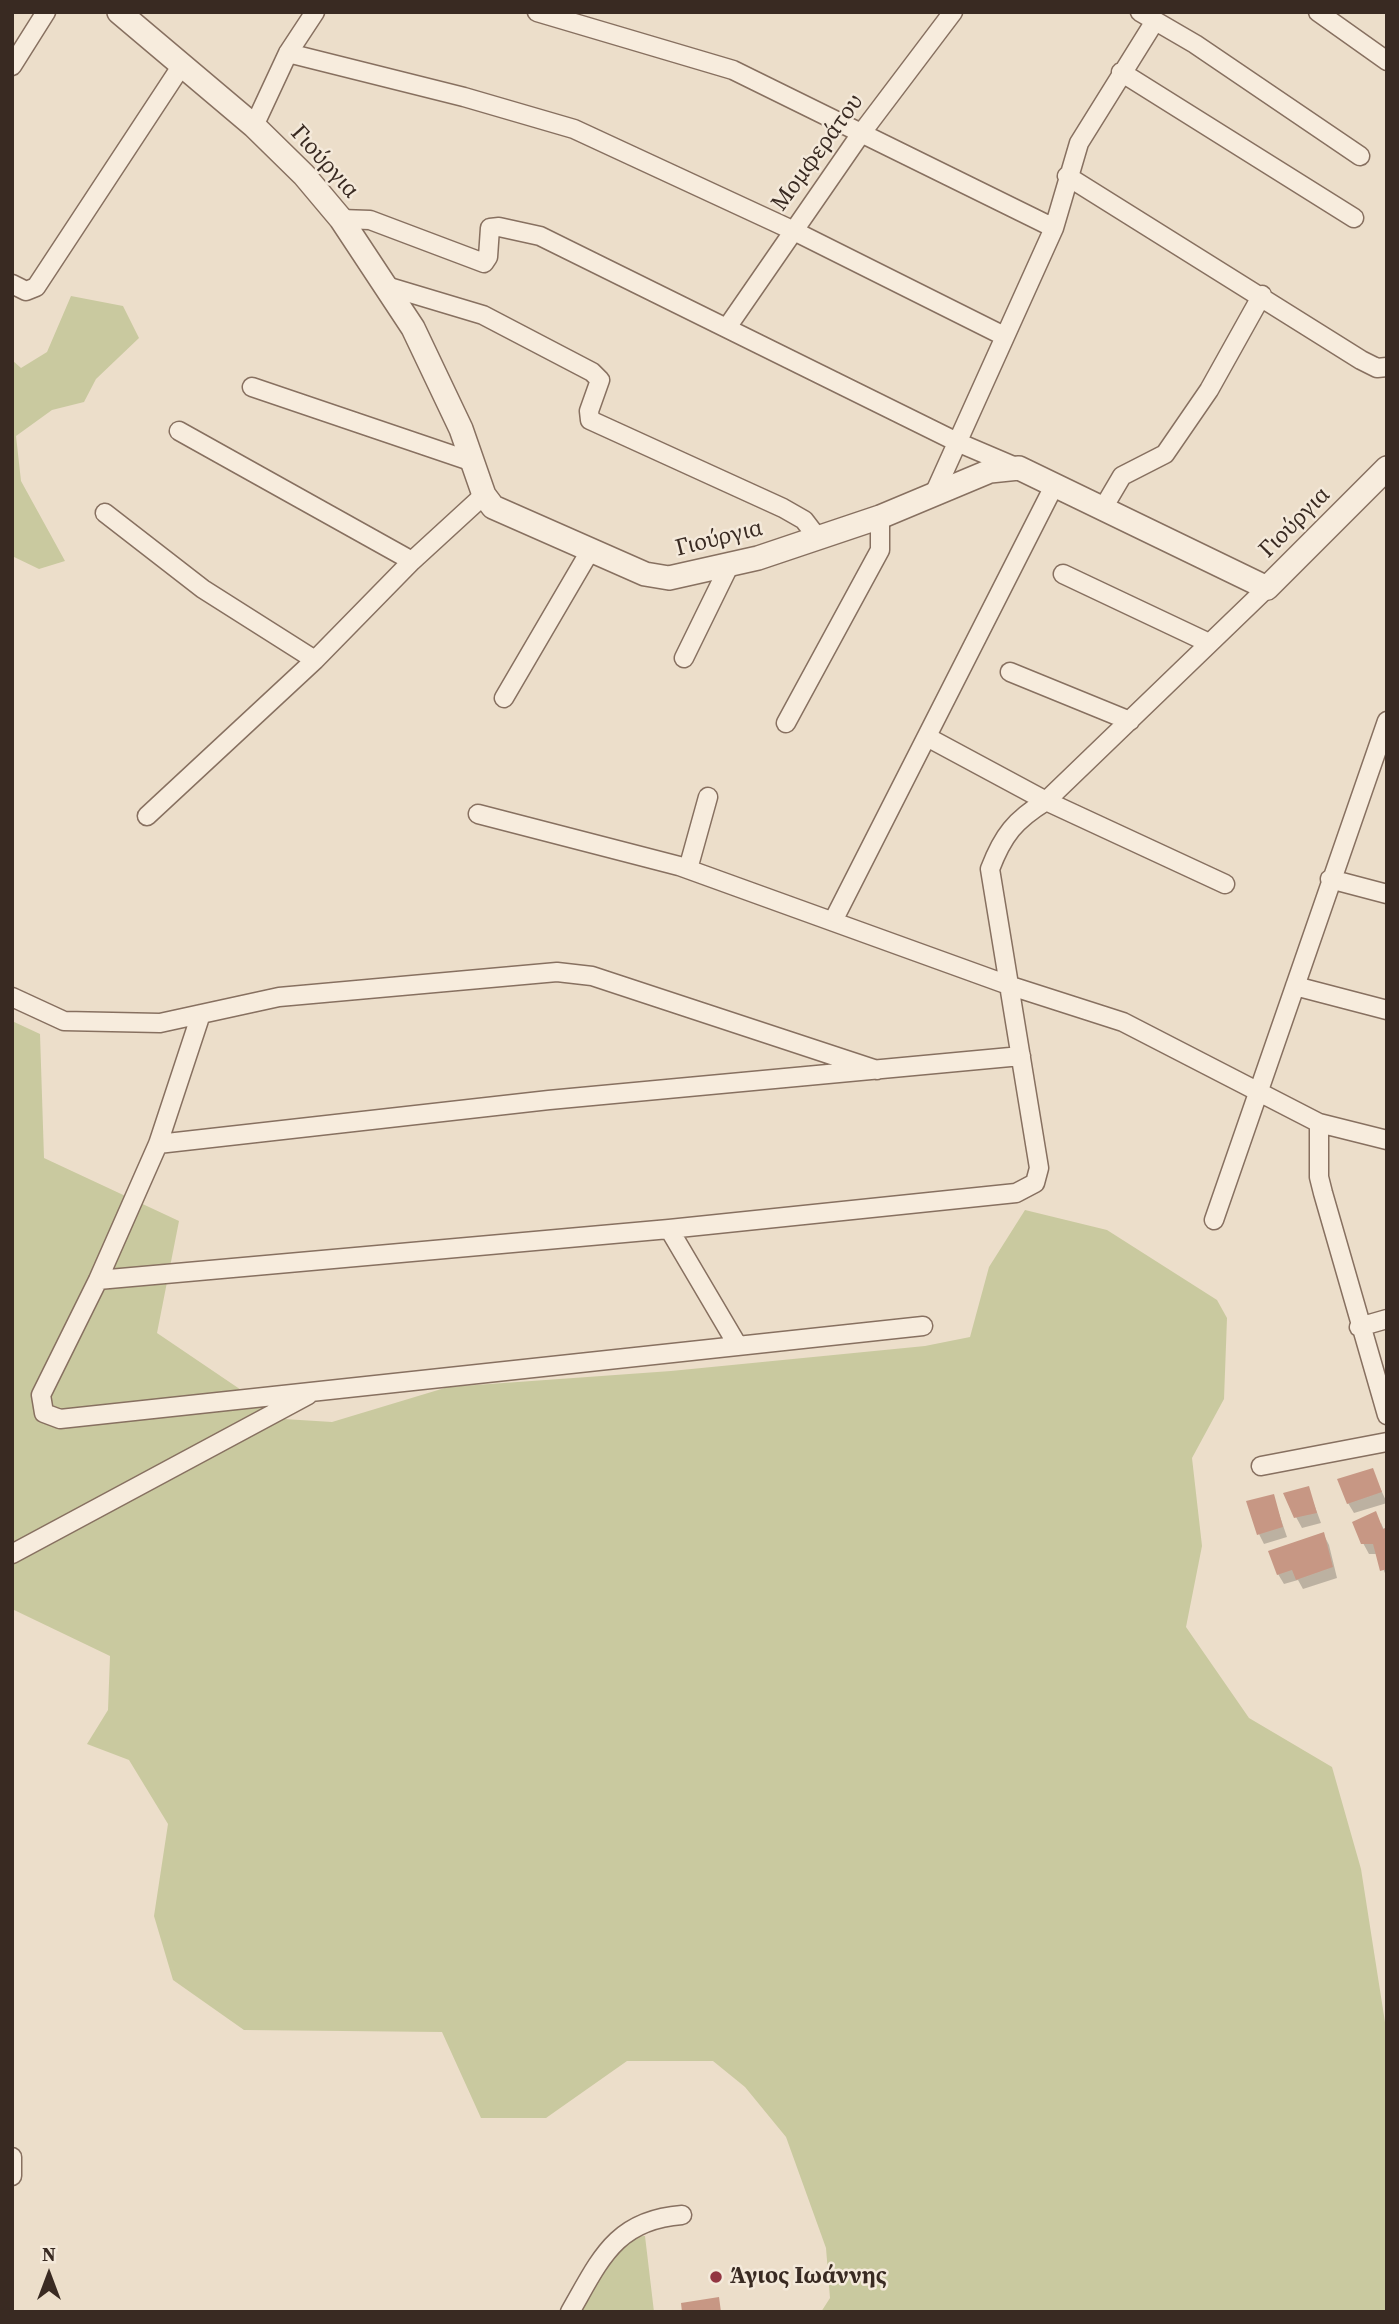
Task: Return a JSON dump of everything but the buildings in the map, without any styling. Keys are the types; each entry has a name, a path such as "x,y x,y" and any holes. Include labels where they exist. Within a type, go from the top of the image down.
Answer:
{"street":[{"path":"12,66 46,12"},
{"name":"Γιούργια","path":"120,12 254,126 304,175 341,219 413,328 473,462 484,495 493,507 645,574 669,579 730,564 880,517 990,471 1019,468 1266,588 1387,468"},
{"path":"254,126 288,53 314,12"},
{"path":"537,12 733,70 860,135 1054,228"},
{"name":"Μομφεράτου","path":"728,326 860,135 953,12"},
{"path":"1318,12 1387,61"},
{"path":"934,494 1054,228 1079,142 1121,72 1147,17 1195,44 1360,156"},
{"path":"288,53 464,97 574,129 792,230 1004,336"},
{"path":"12,284 26,291 36,287 182,65"},
{"path":"1121,72 1354,218"},
{"path":"1067,176 1262,295 1361,360 1377,368 1387,367"},
{"path":"341,219 370,220 484,263 488,257 487,236 490,228 499,227 540,236 728,326 957,442 1019,468"},
{"path":"383,285 482,315 592,372 600,380 589,411 590,420 783,508 804,520 817,537"},
{"path":"1102,510 1122,475 1165,454 1209,390 1262,295"},
{"path":"252,387 473,462"},
{"path":"179,431 412,561"},
{"path":"833,921 1054,486"},
{"path":"147,816 315,660 412,561 484,495"},
{"path":"105,513 203,589 315,660"},
{"path":"786,723 880,550 880,517"},
{"path":"504,698 590,551"},
{"path":"684,658 730,564"},
{"path":"1063,575 1209,643"},
{"path":"98,1280 669,1229 1016,1193 1035,1183 1039,1168 990,869 1003,838 1032,810 1046,801 1266,588"},
{"path":"1010,672 1130,721"},
{"path":"1214,1220 1387,722"},
{"path":"927,737 1046,801 1225,884"},
{"path":"688,869 708,797"},
{"path":"478,814 688,869 1011,986 1123,1022 1319,1123 1387,1140"},
{"path":"1331,879 1387,894"},
{"path":"12,997 64,1021 160,1023 279,997 557,972 592,976 877,1070"},
{"path":"1295,986 1387,1010"},
{"path":"201,1014 158,1144 98,1280 41,1395 44,1413 60,1419 923,1326"},
{"path":"158,1144 549,1100 1021,1056"},
{"path":"1319,1123 1319,1177 1359,1326 1387,1415"},
{"path":"669,1229 738,1346"},
{"path":"1359,1326 1387,1318"},
{"path":"12,1554 318,1390"},
{"path":"1261,1466 1387,1442"},
{"path":"12,2157 12,2176"},
{"path":"570,2312 608,2247 656,2217 682,2215"}],"green space":[{"path":"71,296 123,306 139,338 96,379 84,402 52,410 16,436 21,481 65,561 39,569 12,556 12,360 21,368 47,352"},
{"path":"12,1021 40,1034 44,1158 179,1221 157,1333 284,1419 332,1422 448,1387 671,1371 925,1346 970,1337 989,1267 1025,1210 1107,1230 1217,1300 1227,1318 1224,1399 1192,1458 1202,1546 1186,1627 1249,1718 1332,1767 1361,1869 1387,2035 1387,2312 821,2312 830,2298 826,2248 786,2137 745,2087 713,2061 627,2061 546,2118 481,2118 442,2032 244,2030 173,1980 154,1916 168,1824 129,1760 87,1744 108,1710 110,1656 12,1609"},
{"path":"645,2236 654,2312 575,2312 621,2237"}],"place":[{"name":"Άγιος Ιωάννης","path":"716,2277"}]}
